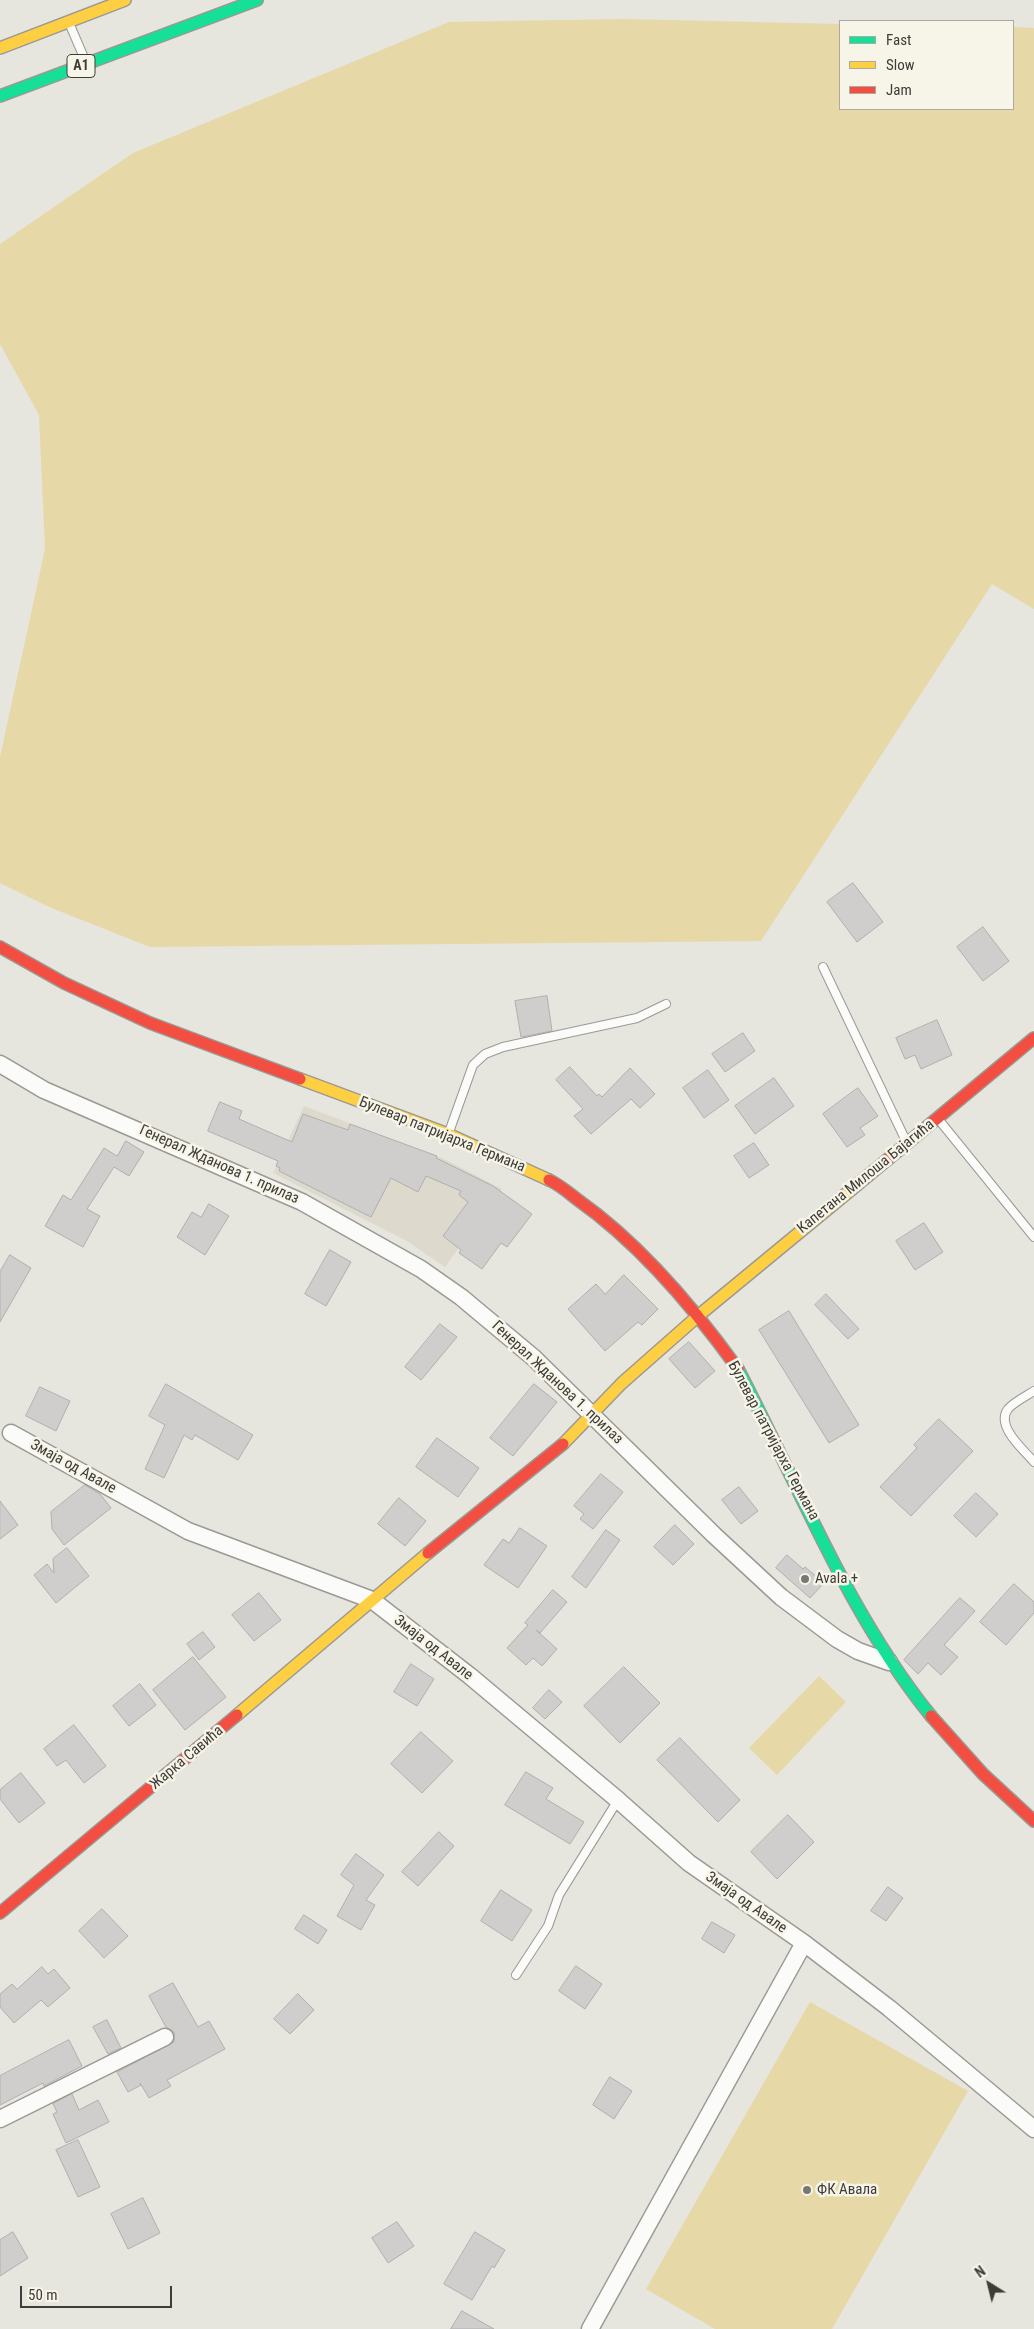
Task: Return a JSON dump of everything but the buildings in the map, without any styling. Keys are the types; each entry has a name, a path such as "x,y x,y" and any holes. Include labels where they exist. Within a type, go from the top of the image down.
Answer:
{"main road":[{"path":"0,48 125,0"},
{"name":"A1","path":"0,96 257,0"},
{"name":"Булевар патријарха Германа","path":"0,947 72,987 150,1024 448,1134 553,1182 601,1216 662,1276 698,1316 738,1369 857,1608 889,1662 941,1730 1002,1792 1034,1821"},
{"name":"Капетана Милоша Бајагића","path":"592,1413 622,1383 698,1316 1034,1038"},
{"name":"Жарка Савића","path":"0,1913 478,1511 558,1448 592,1413"}],"street":[{"name":"Генерал Жданова 1. прилаз","path":"0,1064 44,1090 302,1202 383,1246 461,1297 534,1358 592,1413 701,1523 781,1597 837,1639 858,1651 889,1662"},
{"name":"Змаја од Авале","path":"12,1434 188,1531 372,1600 470,1676 618,1800 689,1863 804,1943 889,2008 1034,2129"},
{"path":"590,2329 804,1943"},
{"path":"0,2119 166,2037"}],"lane":[{"path":"68,21 86,64"},
{"path":"823,967 907,1143"},
{"path":"448,1134 473,1066 485,1054 503,1047 637,1018 666,1004"},
{"path":"938,1118 1034,1237"},
{"path":"1034,1391 1008,1410 1004,1419 1007,1430 1034,1462"},
{"path":"516,1975 548,1926 558,1895 618,1800"}],"shaded area":[{"path":"624,19 839,24 839,110 1014,110 1014,27 1034,28 1034,609 992,584 761,941 150,947 49,907 0,883 0,757 45,549 39,415 0,344 0,244 133,153 449,22"},
{"path":"304,1106 442,1158 502,1189 445,1267 407,1241 273,1173"},
{"path":"819,1676 846,1702 777,1775 749,1748"},
{"name":"ФК Авала","path":"810,2002 968,2091 832,2329 715,2329 646,2289"}],"traffic: fast":[{"path":"0,96 257,0"},
{"path":"738,1369 849,1591 901,1676 931,1716"}],"traffic: slow":[{"path":"0,48 125,0"},
{"path":"300,1079 448,1134 549,1180"},
{"path":"563,1444 622,1383 698,1316 852,1189"},
{"path":"237,1715 428,1553"}],"traffic: jam":[{"path":"0,947 64,983 150,1023 300,1079"},
{"path":"852,1189 1034,1038"},
{"path":"549,1180 601,1217 644,1256 684,1300 738,1369"},
{"path":"428,1553 563,1444"},
{"path":"0,1913 237,1715"},
{"path":"931,1716 983,1774 1034,1821"}],"place":[{"name":"Avala +","path":"805,1579"},
{"name":"ФК Авала","path":"807,2190"}]}
